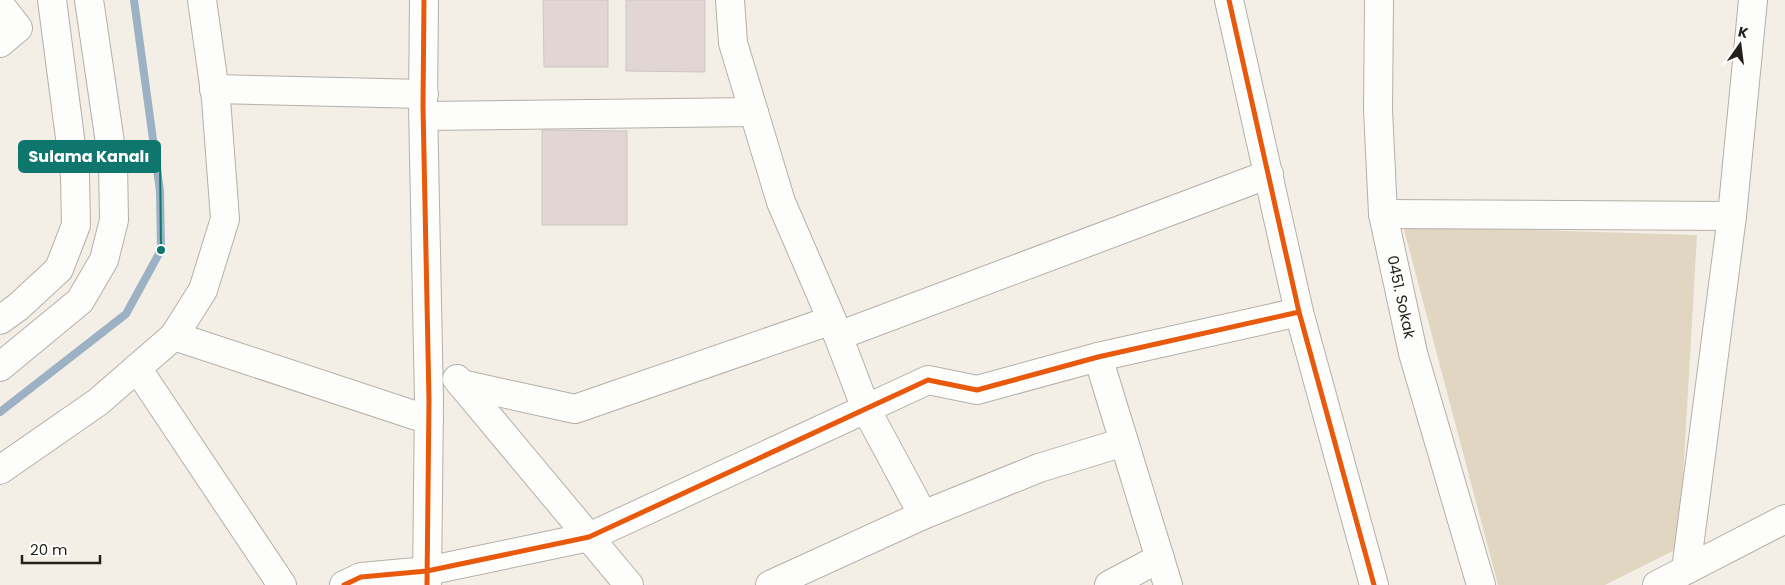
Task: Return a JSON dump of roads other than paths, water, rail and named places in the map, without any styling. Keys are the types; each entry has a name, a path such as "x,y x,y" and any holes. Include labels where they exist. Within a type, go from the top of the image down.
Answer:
{"street":[{"path":"0,320 18,307 59,269 76,225 75,176 52,0"},
{"path":"0,367 80,301 104,260 114,220 113,163 89,0"},
{"path":"0,470 98,402 174,336 203,290 225,219 214,89 202,0"},
{"path":"424,0 429,420 427,578"},
{"path":"730,0 733,43 781,202 835,328 866,409 923,515"},
{"path":"1229,0 1299,312 1374,585"},
{"name":"0451. Sokak","path":"1379,0 1378,110 1383,214 1413,353 1482,585"},
{"path":"1686,570 1732,216 1753,0"},
{"path":"0,5 18,28 0,43"},
{"path":"214,89 424,105 754,112"},
{"path":"461,384 575,409 835,328 1269,174"},
{"path":"1383,214 1732,216"},
{"path":"344,585 361,577 427,578 589,537 928,380 977,390 1098,357 1299,312"},
{"path":"174,336 429,420"},
{"path":"428,346 629,585"},
{"path":"1098,357 1168,585"},
{"path":"137,368 282,585"},
{"path":"770,585 923,515 1039,468 1124,442"},
{"path":"1657,585 1785,519"},
{"path":"1109,585 1160,558"}],"waterway":[{"path":"0,412 126,314 161,250 160,191 134,0"}],"place":[{"name":"Sulama Kanalı","path":"161,250"}]}
